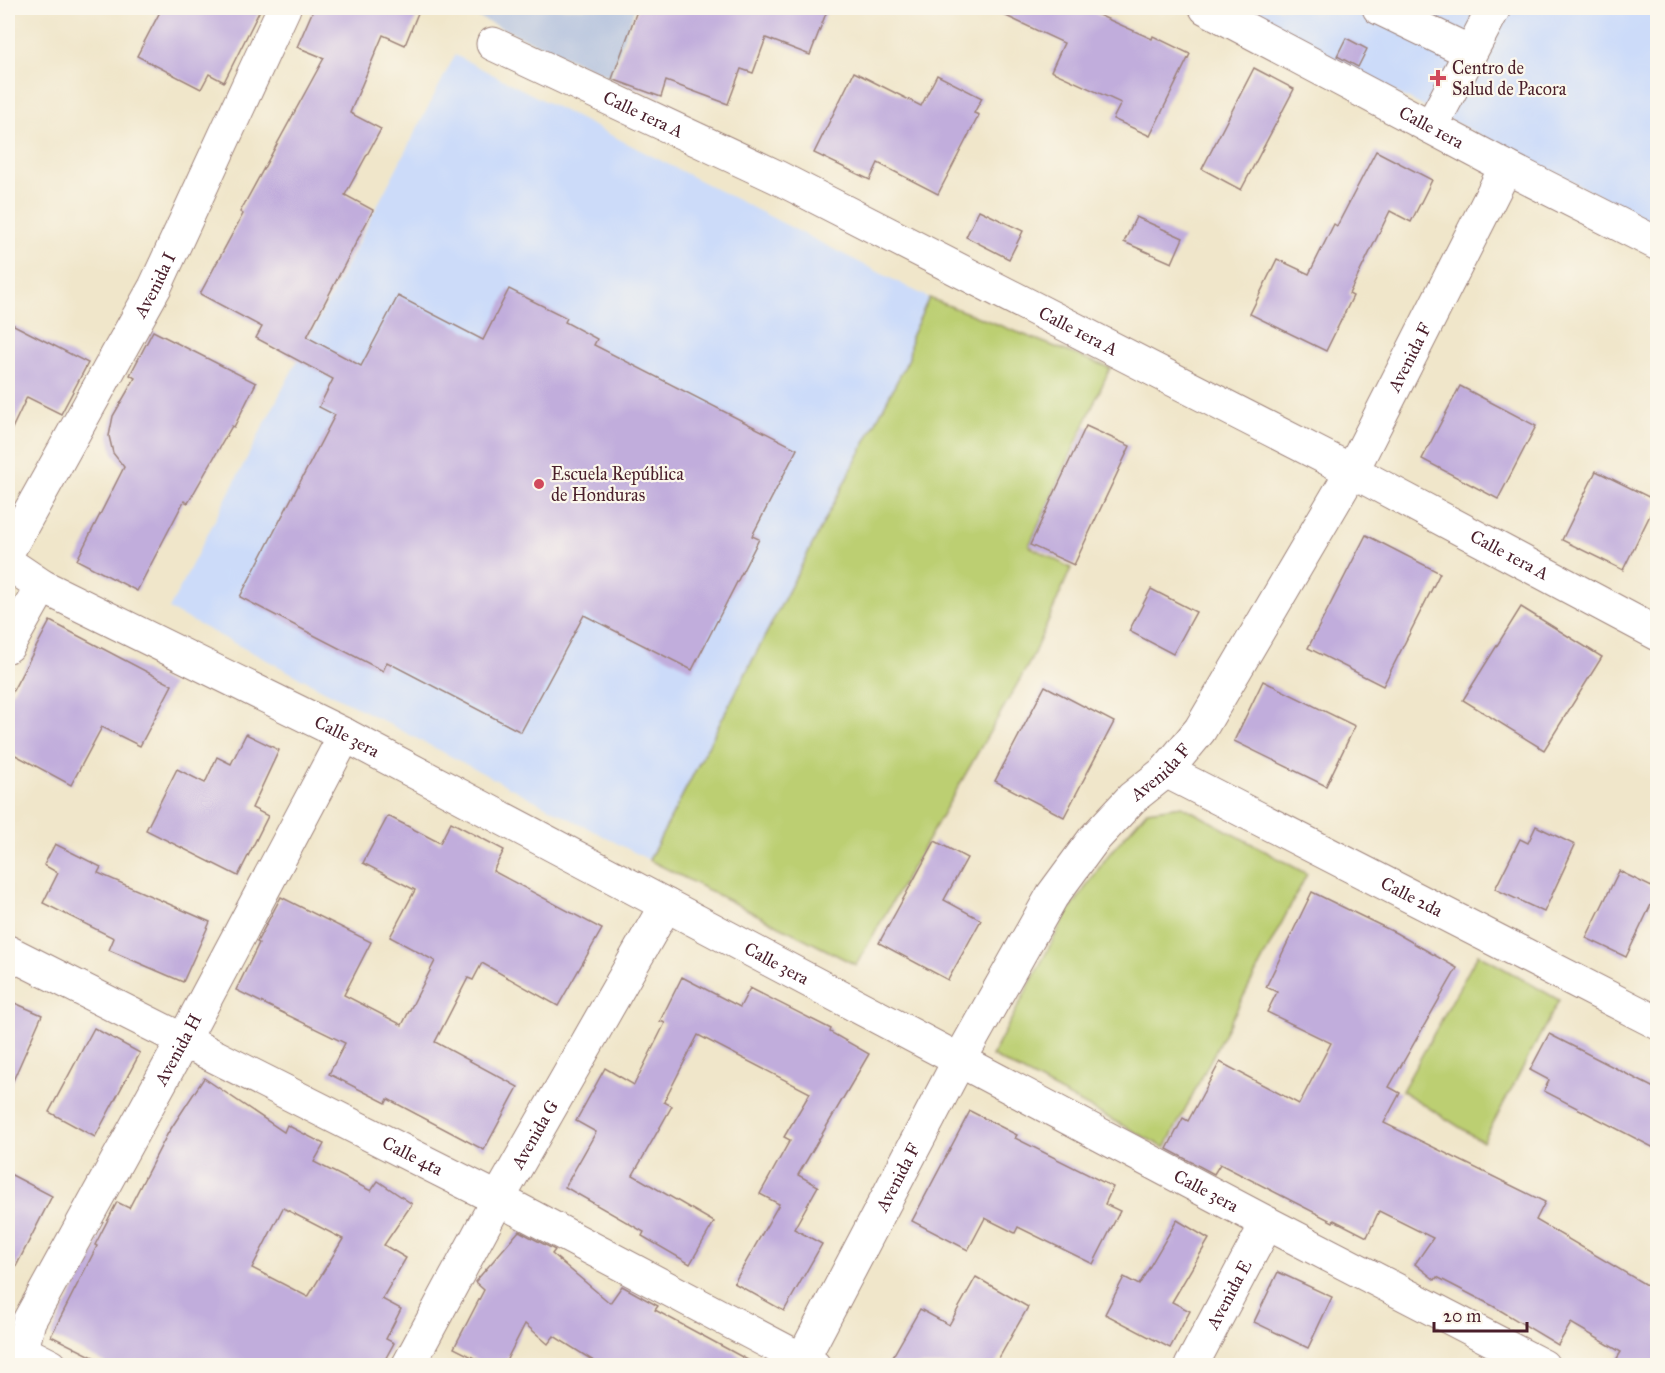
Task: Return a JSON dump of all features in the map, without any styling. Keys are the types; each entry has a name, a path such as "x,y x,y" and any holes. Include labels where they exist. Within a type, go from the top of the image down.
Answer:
{"street":[{"name":"Avenida I","path":"8,551 155,287 284,8"},
{"name":"Calle 1era","path":"1210,8 1506,167 1658,244"},
{"path":"1379,8 1470,52"},
{"path":"1431,127 1494,8"},
{"name":"Calle 1era A","path":"493,44 777,177 1352,471 1658,634"},
{"name":"Avenida F","path":"805,1363 959,1061 1052,896 1094,840 1132,798 1166,771 1200,730 1352,471 1506,167"},
{"name":"Calle 3era","path":"8,563 42,586 345,735 1267,1223 1544,1365"},
{"path":"8,646 42,586"},
{"name":"Avenida H","path":"16,1354 29,1321 183,1041 345,735"},
{"name":"Calle 2da","path":"1166,771 1658,1023"},
{"name":"Avenida G","path":"408,1365 498,1198 666,905"},
{"name":"Calle 4ta","path":"8,952 498,1198 805,1363"},
{"name":"Avenida E","path":"1191,1365 1267,1223"},
{"path":"16,1354 51,1365"}],"shaded area":[{"path":"476,8 635,8 610,77 473,15"},
{"path":"1236,8 1657,8 1657,225 1403,96"},
{"name":"Escuela República de Honduras","path":"455,55 929,298 911,337 909,358 649,860 169,609"}],"green space":[{"path":"929,298 1110,368 1029,546 1071,568 1031,660 856,965 649,860 909,358 911,337"},
{"path":"1182,806 1307,874 1165,1148 992,1056 1065,917 1109,854 1147,811"},
{"path":"1478,954 1559,1000 1483,1142 1402,1091"}],"building":[{"path":"162,8 261,8 224,82 209,74 201,89 137,56"},
{"path":"314,8 420,8 405,45 383,35 350,113 381,129 345,195 373,210 307,337 361,366 398,296 483,340 509,289 567,318 565,322 597,339 594,345 797,449 752,536 759,539 692,670 584,615 521,732 387,662 383,671 240,597 335,415 319,407 333,379 256,338 262,327 200,294 243,214 240,212 324,58 297,47"},
{"path":"638,8 828,8 810,55 766,38 753,73 741,69 728,104 666,81 661,97 612,79"},
{"path":"989,8 1083,8 1152,39 1153,36 1190,54 1150,136 1113,119 1121,103 1051,71 1064,43"},
{"path":"1346,38 1367,49 1358,67 1337,56"},
{"path":"1254,68 1294,89 1241,190 1202,169"},
{"path":"854,72 921,106 937,75 982,98 974,113 979,115 938,194 878,163 870,180 814,153"},
{"path":"1376,151 1432,180 1411,222 1390,211 1349,294 1353,296 1326,351 1250,314 1277,259 1309,274 1334,224 1337,226"},
{"path":"979,210 1023,231 1009,259 966,237"},
{"path":"1136,217 1183,238 1172,263 1124,242"},
{"path":"8,322 88,363 61,414 27,397 8,437"},
{"path":"153,331 256,383 234,427 232,426 188,503 184,501 137,591 77,560 124,467 113,453 109,436 113,416 135,378 130,375"},
{"path":"1460,386 1536,426 1498,499 1422,459"},
{"path":"1086,426 1130,446 1074,565 1030,545"},
{"path":"1596,471 1657,501 1623,570 1562,540"},
{"path":"1366,535 1440,573 1383,686 1308,648"},
{"path":"1151,589 1196,612 1173,654 1129,631"},
{"path":"1521,607 1602,657 1544,750 1463,700"},
{"path":"50,621 172,685 140,746 102,727 71,785 8,751 8,700"},
{"path":"1263,681 1355,726 1326,786 1234,741"},
{"path":"1045,686 1114,722 1064,817 995,781"},
{"path":"246,734 279,750 252,808 268,816 238,876 146,830 177,769 205,783 217,757 231,764"},
{"path":"388,816 440,843 451,822 504,850 493,871 602,929 558,1006 482,963 473,980 468,978 435,1042 518,1087 484,1150 388,1099 386,1103 329,1074 345,1043 236,990 259,943 257,942 281,897 371,942 344,995 402,1025 435,961 390,937 415,890 363,863"},
{"path":"1536,826 1575,845 1544,912 1495,889 1520,839 1528,843"},
{"path":"935,841 967,858 944,900 981,920 948,980 879,943"},
{"path":"55,844 101,867 98,873 210,922 183,982 109,950 114,938 43,903 58,873 44,865"},
{"path":"1619,871 1658,890 1626,957 1586,938"},
{"path":"1312,892 1396,933 1457,968 1389,1087 1400,1093 1384,1123 1545,1202 1536,1220 1658,1292 1658,1365 1613,1365 1621,1352 1571,1323 1558,1345 1493,1306 1437,1277 1435,1280 1415,1264 1433,1238 1379,1211 1367,1237 1220,1164 1214,1174 1167,1149 1183,1118 1188,1121 1220,1062 1299,1104 1331,1043 1267,1012 1277,992 1266,987"},
{"path":"682,977 740,1007 750,988 831,1029 830,1032 869,1054 798,1175 818,1186 794,1229 822,1244 784,1311 734,1283 779,1204 760,1194 790,1140 784,1137 810,1093 698,1035 664,1102 672,1106 633,1175 714,1222 690,1264 642,1236 644,1232 565,1187 596,1132 576,1121 605,1068 634,1085 665,1023 660,1021"},
{"path":"8,1000 42,1015 8,1092"},
{"path":"94,1028 140,1053 95,1137 49,1112"},
{"path":"1549,1034 1658,1090 1658,1150 1544,1091 1549,1080 1530,1070"},
{"path":"204,1078 284,1132 287,1125 324,1144 314,1162 371,1191 378,1181 412,1204 384,1245 406,1258 382,1299 401,1309 386,1339 394,1343 382,1365 109,1365 51,1336 117,1202 129,1208 168,1133","holes":["283,1208 343,1239 308,1297 252,1268"]},
{"path":"970,1111 1017,1135 1015,1138 1113,1187 1105,1204 1120,1211 1093,1264 1018,1227 1015,1233 985,1218 968,1250 912,1221"},
{"path":"8,1173 52,1196 8,1282"},
{"path":"1177,1220 1209,1239 1172,1302 1190,1311 1170,1348 1105,1314 1124,1277 1139,1285"},
{"path":"519,1231 555,1250 552,1254 610,1303 622,1286 658,1306 655,1310 757,1365 600,1365 554,1336 548,1344 525,1324 504,1365 488,1365 454,1348 484,1290 475,1282"},
{"path":"1278,1272 1332,1297 1308,1348 1254,1322"},
{"path":"976,1277 1028,1307 995,1365 888,1365 920,1309 949,1325"}],"place":[{"name":"Centro de Salud de Pacora","path":"1438,78"},
{"name":"Escuela República de Honduras","path":"539,484"}]}
